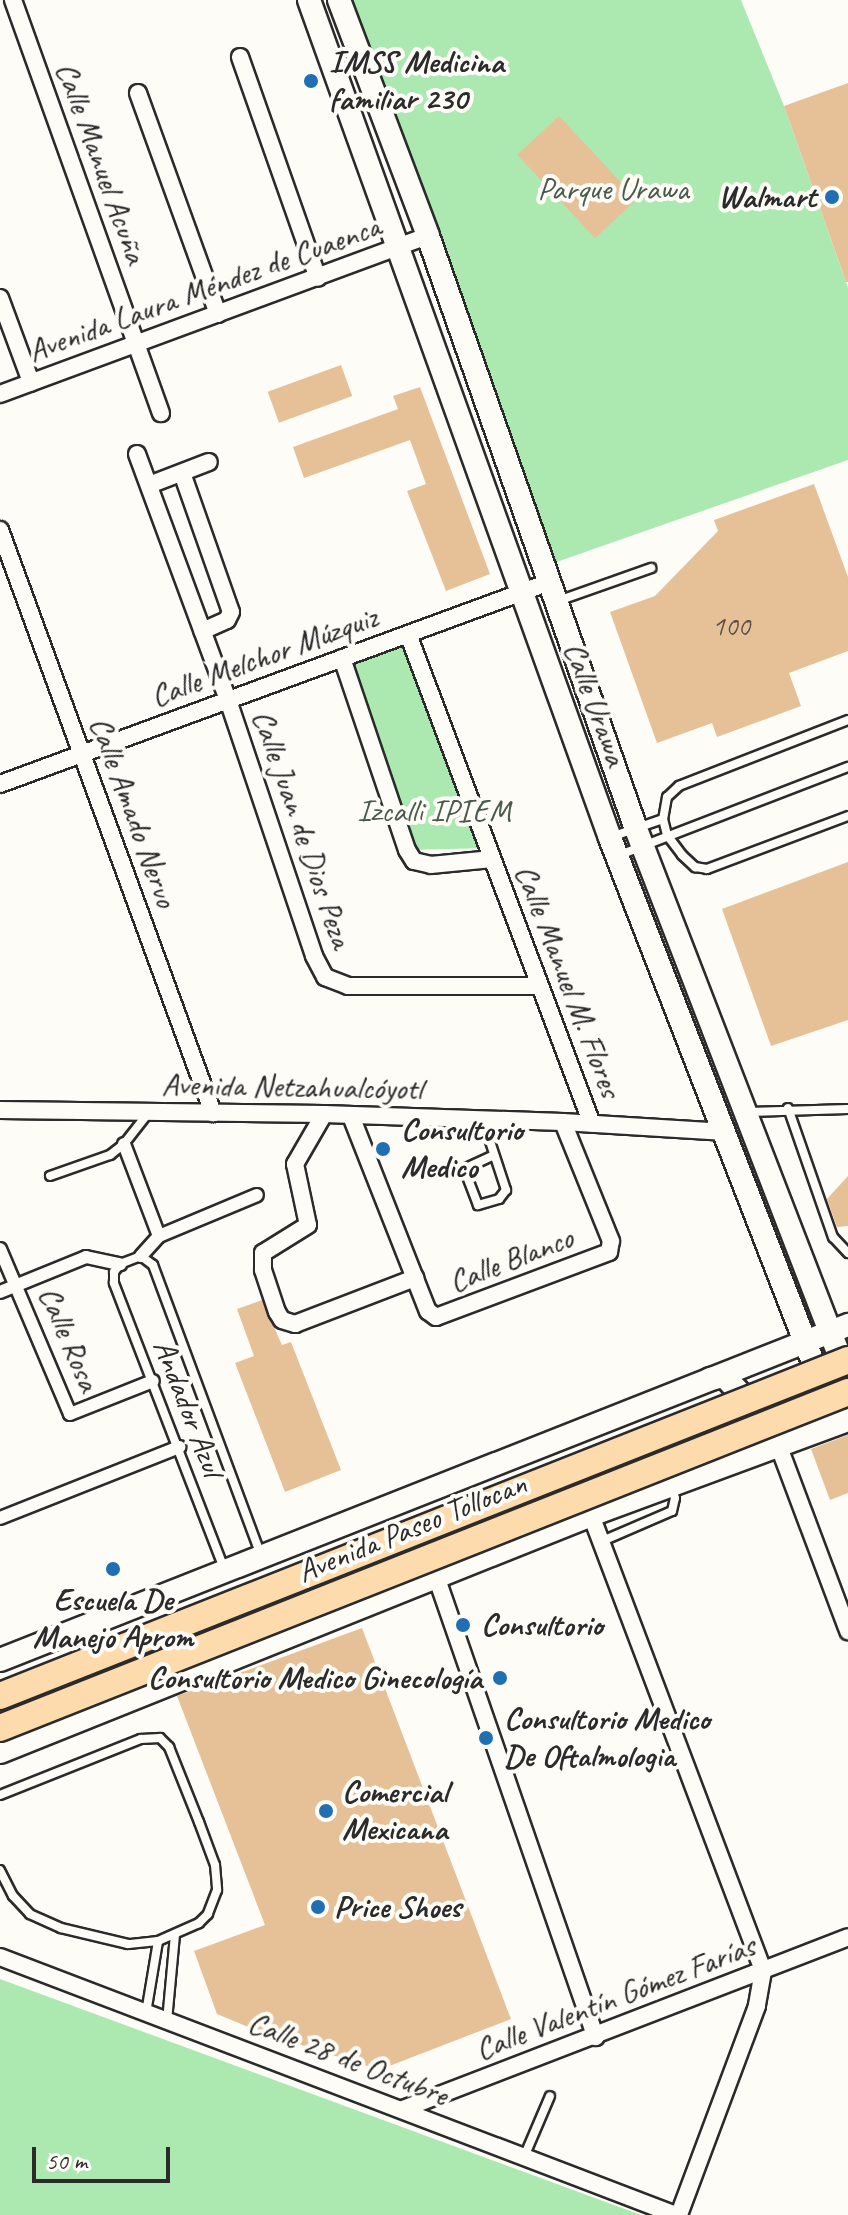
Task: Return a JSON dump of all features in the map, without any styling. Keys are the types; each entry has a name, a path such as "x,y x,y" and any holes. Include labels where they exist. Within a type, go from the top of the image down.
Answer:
{"highway":[{"name":"Avenida Paseo Tollocan","path":"0,1696 848,1360"},
{"name":"Avenida Paseo Tollocan","path":"0,1728 848,1392"}],"main road":[{"name":"Calle Urawa","path":"309,0 613,847 726,1132 803,1343 842,1422"},
{"name":"Calle Urawa","path":"339,0 428,236 550,593 639,837 747,1112 839,1328 848,1378"},
{"name":"Avenida Paseo Tollocan","path":"0,1660 839,1328"},
{"path":"708,1379 724,1376 748,1402 751,1437 740,1459"},
{"name":"Avenida Paseo Tollocan","path":"0,1752 591,1515 842,1422"}],"street":[{"name":"Calle Manuel Acuña","path":"9,3 161,413"},
{"path":"240,57 318,278"},
{"path":"138,93 218,314"},
{"name":"Avenida Laura Méndez de Cuaenca","path":"0,394 428,236"},
{"path":"0,298 31,382"},
{"name":"Calle Juan de Dios Peza","path":"137,454 228,700 314,956 325,977 348,986 539,986"},
{"path":"149,485 209,462"},
{"path":"182,473 231,612 227,620 202,631"},
{"name":"Calle Amado Nervo","path":"0,530 213,1113"},
{"name":"Calle Melchor Múzquiz","path":"0,784 521,592 550,593"},
{"name":"Calle Manuel M. Flores","path":"408,634 592,1124"},
{"path":"342,658 407,850 414,861 431,865 492,859"},
{"name":"Avenida Netzahualcóyotl","path":"0,1110 324,1114 563,1122 726,1132"},
{"name":"Calle Blanco","path":"324,1114 295,1164 308,1225 263,1253 263,1270 277,1312 282,1320 295,1324 415,1278 428,1311 436,1317 609,1252 611,1241 563,1122"},
{"path":"351,1116 415,1278"},
{"path":"124,1144 159,1236"},
{"path":"141,1256 159,1236 257,1195"},
{"name":"Calle Rosa","path":"1,1257 17,1285 70,1414 153,1381"},
{"path":"0,1292 86,1257 120,1264"},
{"path":"1,1515 179,1447"},
{"path":"779,1447 848,1631"},
{"path":"591,1515 763,1971 757,2006 677,2215"},
{"path":"437,1579 596,2037"},
{"name":"Calle Valentín Gómez Farías","path":"403,2109 596,2037 848,1937"},
{"name":"Calle 28 de Octubre","path":"0,1957 677,2215"}],"lane":[{"path":"550,593 651,568"},
{"path":"848,720 679,786 667,797 663,819 667,835 695,867 707,869 848,816"},
{"path":"613,847 639,837 667,835 848,767"},
{"path":"613,847 639,837 663,819"},
{"path":"788,1108 833,1237 848,1253"},
{"path":"747,1112 788,1108 848,1109"},
{"path":"50,1176 96,1162 124,1144 150,1112"},
{"name":"Calle Blanco","path":"483,1120 505,1184 504,1195 478,1205 464,1169 494,1155"},
{"path":"120,1264 141,1256 153,1265 262,1556"},
{"name":"Andador Azul","path":"120,1264 114,1272 114,1283 225,1572"},
{"path":"600,1542 672,1511 675,1498 670,1486"},
{"path":"0,1795 141,1739 160,1738 169,1747 199,1822 215,1865 217,1890 208,1914 175,1935 158,1941 119,1942 61,1928 30,1914 13,1896 0,1870"},
{"path":"167,2021 175,1935"},
{"path":"146,2013 158,1941"},
{"path":"523,2158 550,2096"}],"green space":[{"name":"Parque Urawa","path":"344,0 741,0 784,106 848,288 848,460 548,565"},
{"name":"Izcalli IPIEM","path":"408,634 488,848 407,850 342,658"},
{"path":"0,1979 641,2215 0,2215"}],"building":[{"name":"Walmart","path":"848,83 848,282 846,282 784,106"},
{"path":"559,116 637,199 595,238 517,155"},
{"path":"341,365 352,396 279,423 268,392"},
{"path":"420,387 490,574 446,591 407,491 426,484 410,440 304,478 293,447 398,409 393,396"},
{"path":"814,484 848,577 848,651 789,673 801,706 717,737 712,723 657,743 610,612 655,596 718,531 714,520"},
{"path":"848,862 848,1020 771,1046 722,909"},
{"path":"848,1176 848,1226 837,1227 827,1199"},
{"path":"262,1300 282,1345 291,1342 341,1470 285,1492 235,1363 254,1356 237,1309"},
{"path":"848,1435 848,1493 830,1500 811,1449"},
{"name":"Comercial Mexicana","path":"362,1628 511,2019 379,2070 298,2044 299,2048 217,2014 194,1951 265,1925 177,1696"}],"place":[{"name":"IMSS Medicina familiar 230","path":"311,81"},
{"name":"Walmart","path":"832,197"},
{"name":"Consultorio Medico","path":"383,1149"},
{"name":"Escuela De Manejo Aprom","path":"113,1569"},
{"name":"Consultorio","path":"463,1625"},
{"name":"Consultorio Medico Ginecología","path":"500,1678"},
{"name":"Consultorio Medico De Oftalmologia","path":"486,1738"},
{"name":"Comercial Mexicana","path":"326,1811"},
{"name":"Price Shoes","path":"318,1907"}]}
